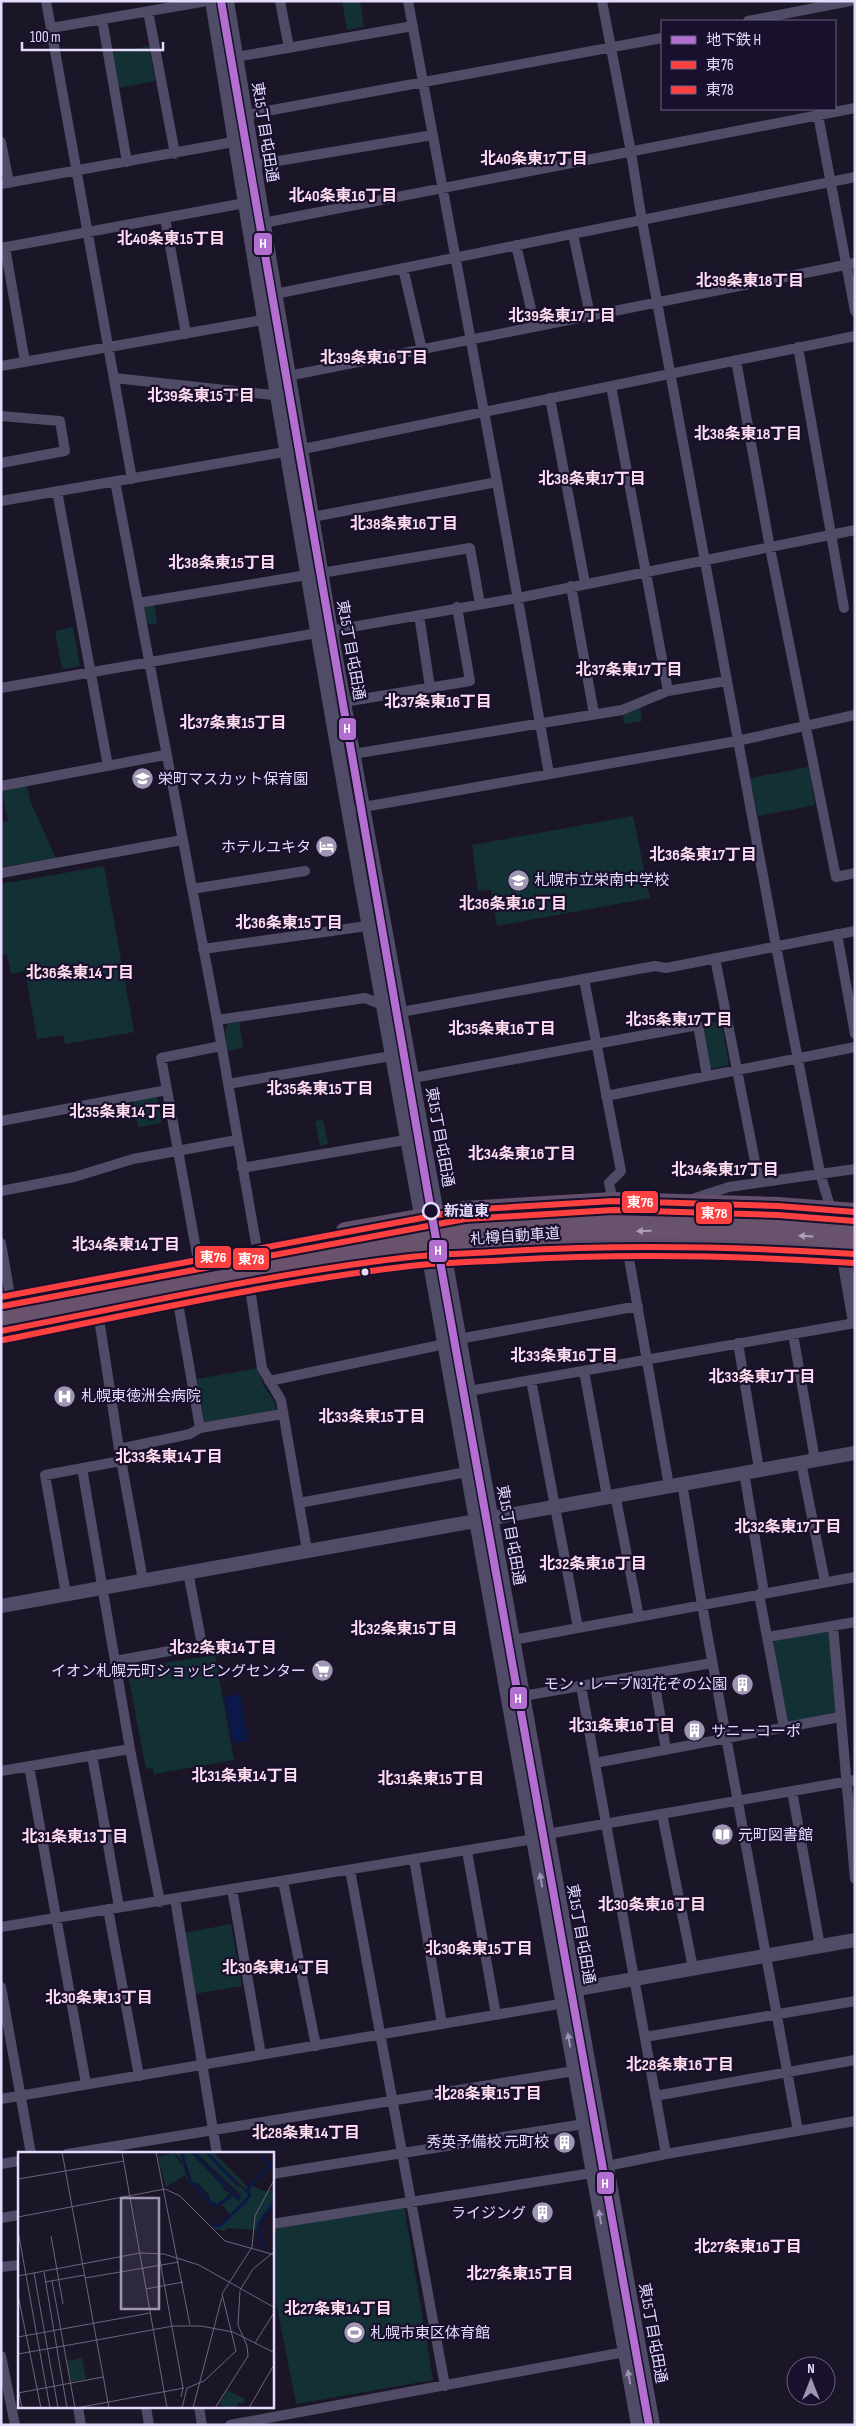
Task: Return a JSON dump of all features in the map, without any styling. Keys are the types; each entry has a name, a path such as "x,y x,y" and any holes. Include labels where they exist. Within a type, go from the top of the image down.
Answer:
{"highway":[{"path":"4,1299 429,1215 464,1210 613,1201 855,1212"},
{"name":"札樽自動車道","path":"4,1299 311,1245 461,1226 570,1218 699,1217 855,1226"},
{"name":"札樽自動車道","path":"1,1318 313,1259 462,1240 570,1232 700,1230 851,1249"},
{"path":"1,1331 177,1298 290,1273 437,1256 538,1249 627,1247 851,1249"}],"street":[{"path":"46,1 132,478"},
{"path":"51,28 207,1"},
{"name":"東15丁目屯田通","path":"212,1 285,451 381,1004 407,1140 429,1215 437,1256 460,1339 492,1517 523,1696 562,1998 638,2425"},
{"name":"東15丁目屯田通","path":"227,1 331,631 423,1137 429,1215"},
{"path":"280,1 289,48"},
{"path":"408,1 549,774"},
{"path":"469,1391 855,1322 851,1249 831,1210 820,1173 737,741 642,220 632,152 602,1"},
{"path":"753,20 850,1"},
{"path":"148,11 175,154"},
{"path":"102,19 127,162"},
{"path":"236,57 413,26"},
{"path":"231,118 423,84 661,38"},
{"path":"264,223 855,108"},
{"path":"818,115 831,182 851,264 855,311"},
{"path":"254,165 433,135"},
{"path":"1,142 5,184 250,139"},
{"path":"260,297 855,177"},
{"path":"25,362 3,247 245,203"},
{"path":"164,218 186,334"},
{"path":"573,234 590,315"},
{"path":"516,245 534,326"},
{"path":"273,379 851,264"},
{"path":"403,268 422,350"},
{"path":"1,366 279,317"},
{"path":"1,501 301,449 855,336"},
{"path":"798,347 844,608"},
{"path":"736,360 770,548 836,877 855,873"},
{"path":"114,378 276,397 292,394"},
{"path":"611,386 668,691"},
{"path":"550,398 585,583"},
{"path":"1,416 60,421 66,451 1,463"},
{"path":"115,481 217,1020 256,1249"},
{"path":"297,518 312,518 497,482"},
{"path":"57,491 108,766"},
{"path":"1,688 331,631 457,607 518,598 855,530"},
{"path":"321,573 470,548 480,604"},
{"path":"138,603 307,575"},
{"path":"571,586 594,714"},
{"path":"344,702 470,681 457,607"},
{"path":"419,614 430,687"},
{"path":"353,754 622,710 668,691 726,681"},
{"path":"347,810 737,741 855,715"},
{"path":"1,786 166,755"},
{"path":"1,873 182,840"},
{"path":"192,889 305,871"},
{"path":"203,949 367,926"},
{"path":"217,1020 365,998 400,1012 655,966 666,968 855,931"},
{"path":"836,934 855,1034"},
{"path":"715,958 758,1182"},
{"path":"584,978 621,1171 609,1183 613,1201"},
{"path":"413,1078 698,1025 707,1076"},
{"path":"198,1260 161,1058 221,1046"},
{"path":"606,1096 855,1047"},
{"path":"228,1084 391,1056"},
{"path":"1,1122 167,1090"},
{"path":"242,1168 423,1137"},
{"path":"1,1191 74,1177 133,1159 237,1140"},
{"path":"679,1203 729,1187 855,1169"},
{"path":"1,1243 4,1299"},
{"path":"627,1247 647,1360 702,1605 728,1739 798,2131"},
{"name":"東15丁目屯田通","path":"437,1256 445,1344 476,1519 540,1837 576,1995 653,2425"},
{"path":"249,1282 262,1368 281,1400 307,1550"},
{"path":"177,1298 200,1428"},
{"path":"460,1339 638,1306"},
{"path":"98,1312 121,1461 143,1580"},
{"path":"793,1334 824,1582"},
{"path":"269,1381 445,1344"},
{"path":"738,1344 759,1469"},
{"path":"584,1370 639,1617"},
{"path":"531,1380 578,1628"},
{"path":"119,1449 190,1434 200,1428 283,1414"},
{"path":"1,1606 476,1519 855,1453"},
{"path":"66,1594 45,1476 121,1461"},
{"path":"82,1468 130,1749 160,1902"},
{"path":"299,1503 483,1468"},
{"path":"744,1472 768,1638 784,1728"},
{"path":"115,1661 202,1646 188,1572"},
{"path":"513,1640 855,1577"},
{"path":"768,1638 855,1622"},
{"path":"833,1626 840,1717 850,1781 855,1879"},
{"path":"523,1696 712,1663"},
{"path":"653,1674 666,1750"},
{"path":"581,1686 666,2154"},
{"path":"595,1763 840,1717"},
{"path":"1,1771 130,1749"},
{"path":"92,1755 119,1907"},
{"path":"29,1766 58,1917 86,2084"},
{"path":"1,1927 467,1850 850,1781"},
{"path":"792,1791 820,1946"},
{"path":"662,1814 693,1968"},
{"path":"467,1850 496,2015"},
{"path":"414,1859 442,2024"},
{"path":"350,1870 380,2035 394,2100 445,2386"},
{"path":"283,1881 316,2046"},
{"path":"232,1889 261,2055"},
{"path":"175,1899 217,2152"},
{"path":"108,1909 138,2076"},
{"path":"1,2099 496,2015 634,1979 855,1940"},
{"path":"1,1987 31,2152"},
{"path":"645,2036 777,2016 855,2001"},
{"path":"655,2096 855,2060"},
{"path":"79,2152 574,2071"},
{"path":"274,2224 592,2173 607,2166 666,2154 855,2121"},
{"path":"274,2174 584,2124"},
{"path":"1,2164 18,2161"},
{"path":"1,2218 18,2215"},
{"path":"1,2267 18,2264"},
{"path":"230,2425 266,2422 639,2350"},
{"path":"1,2356 15,2425"},
{"path":"78,2408 81,2425"},
{"path":"146,2408 149,2425"},
{"path":"199,2408 202,2425"},
{"path":"264,2408 266,2422"}],"green space":[{"path":"342,1 360,1 364,27 347,30"},
{"path":"149,46 155,81 119,88 113,53"},
{"path":"154,603 157,623 145,625 142,605"},
{"path":"73,627 80,666 62,669 55,631"},
{"path":"640,707 642,721 624,724 623,714"},
{"path":"809,767 815,805 758,816 750,778"},
{"path":"27,786 30,801 56,858 1,867 1,823 8,821 2,790"},
{"path":"633,816 650,898 497,926 491,890 478,891 472,845"},
{"path":"104,866 134,1032 65,1044 63,1035 37,1039 25,971 11,974 7,954 1,955 1,884"},
{"path":"721,1021 729,1065 709,1069 702,1025"},
{"path":"239,1022 243,1048 227,1051 225,1031 228,1024"},
{"path":"157,1096 162,1123 138,1127 133,1101"},
{"path":"323,1120 328,1144 320,1146 315,1121"},
{"path":"259,1368 263,1385 274,1400 277,1413 205,1425 197,1379"},
{"path":"829,1631 837,1715 788,1724 771,1646 775,1641"},
{"path":"215,1655 234,1760 154,1774 153,1768 146,1769 127,1669"},
{"path":"231,1924 242,1986 194,1994 184,1933"},
{"name":"札幌市東区体育館","path":"404,2206 433,2380 296,2404 274,2291 274,2227"}],"water":[{"path":"240,1694 248,1741 233,1743 224,1697"}],"metro line":[{"name":"H","path":"221,1 431,1211 649,2425"}],"transit line":[{"name":"東76","path":"1,1297 464,1210 613,1201 778,1206 855,1212"},
{"name":"東78","path":"3,1306 465,1219 613,1210 778,1215 854,1221"},
{"name":"東76","path":"1,1331 205,1290 307,1272 420,1256 537,1249 628,1247 764,1249 855,1254"},
{"name":"東78","path":"3,1340 257,1289 420,1265 537,1258 628,1256 764,1258 854,1263"}],"place":[{"name":"栄町マスカット保育園","path":"142,779"},
{"name":"ホテルユキタ","path":"327,847"},
{"name":"札幌市立栄南中学校","path":"518,880"},
{"name":"新道東","path":"431,1211"},
{"name":"札幌東徳洲会病院","path":"65,1396"},
{"name":"イオン札幌元町ショッピングセンター","path":"322,1671"},
{"name":"モン・レーブN31花ぞの公園","path":"743,1684"},
{"name":"サニーコーポ","path":"695,1731"},
{"name":"元町図書館","path":"722,1835"},
{"name":"秀英予備校 元町校","path":"565,2142"},
{"name":"ライジング","path":"542,2213"},
{"name":"札幌市東区体育館","path":"354,2333"}],"district":[{"name":"北40条東17丁目","path":"534,158"},
{"name":"北40条東16丁目","path":"343,195"},
{"name":"北40条東15丁目","path":"171,238"},
{"name":"北39条東18丁目","path":"750,280"},
{"name":"北39条東17丁目","path":"562,315"},
{"name":"北39条東16丁目","path":"374,357"},
{"name":"北39条東15丁目","path":"201,395"},
{"name":"北38条東18丁目","path":"748,433"},
{"name":"北38条東17丁目","path":"592,478"},
{"name":"北38条東16丁目","path":"404,523"},
{"name":"北38条東15丁目","path":"222,562"},
{"name":"北37条東17丁目","path":"629,669"},
{"name":"北37条東16丁目","path":"438,701"},
{"name":"北37条東15丁目","path":"233,722"},
{"name":"北36条東17丁目","path":"703,854"},
{"name":"北36条東16丁目","path":"513,903"},
{"name":"北36条東15丁目","path":"289,922"},
{"name":"北36条東14丁目","path":"80,972"},
{"name":"北35条東17丁目","path":"679,1019"},
{"name":"北35条東16丁目","path":"502,1028"},
{"name":"北35条東15丁目","path":"320,1088"},
{"name":"北35条東14丁目","path":"123,1111"},
{"name":"北34条東16丁目","path":"522,1153"},
{"name":"北34条東17丁目","path":"725,1169"},
{"name":"北34条東14丁目","path":"126,1244"},
{"name":"北33条東16丁目","path":"564,1355"},
{"name":"北33条東17丁目","path":"762,1376"},
{"name":"北33条東15丁目","path":"372,1416"},
{"name":"北33条東14丁目","path":"169,1456"},
{"name":"北32条東17丁目","path":"788,1526"},
{"name":"北32条東16丁目","path":"593,1563"},
{"name":"北32条東15丁目","path":"404,1628"},
{"name":"北32条東14丁目","path":"223,1647"},
{"name":"北31条東16丁目","path":"622,1725"},
{"name":"北31条東14丁目","path":"245,1775"},
{"name":"北31条東15丁目","path":"431,1778"},
{"name":"北31条東13丁目","path":"75,1836"},
{"name":"北30条東16丁目","path":"652,1904"},
{"name":"北30条東15丁目","path":"479,1948"},
{"name":"北30条東14丁目","path":"276,1967"},
{"name":"北30条東13丁目","path":"99,1997"},
{"name":"北28条東16丁目","path":"680,2064"},
{"name":"北28条東15丁目","path":"488,2093"},
{"name":"北28条東14丁目","path":"306,2132"},
{"name":"北27条東16丁目","path":"748,2246"},
{"name":"北27条東15丁目","path":"520,2273"},
{"name":"北27条東14丁目","path":"338,2308"}]}
